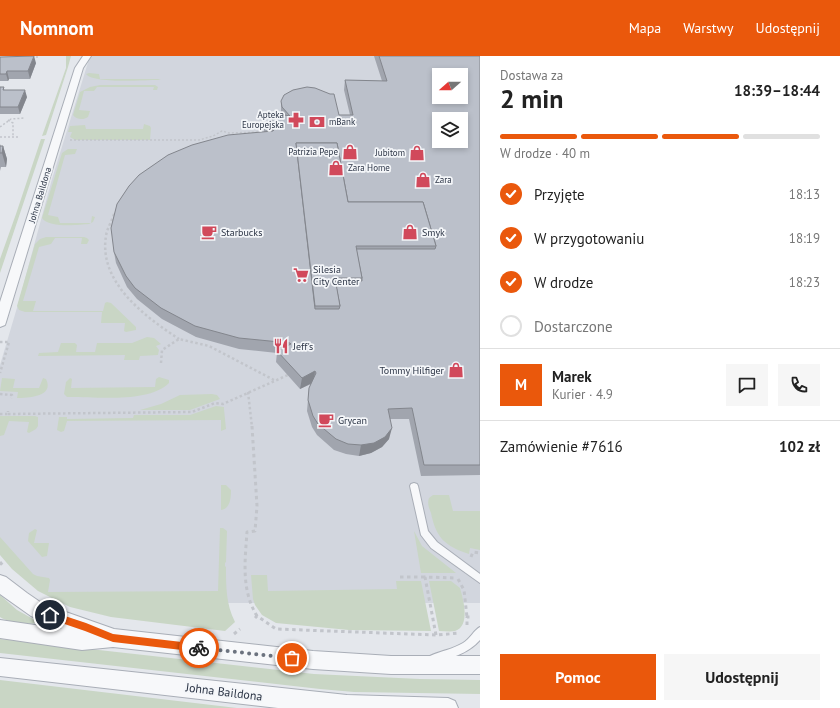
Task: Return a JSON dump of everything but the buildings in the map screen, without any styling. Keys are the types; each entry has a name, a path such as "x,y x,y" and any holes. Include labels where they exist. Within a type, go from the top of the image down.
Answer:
{"street":[{"name":"Johna Baildona","path":"0,322 79,62 88,56"},
{"path":"4,577 22,601 42,612 113,638"},
{"path":"0,629 82,641 113,638 313,660 417,665 480,665"},
{"name":"Johna Baildona","path":"0,667 347,705 448,708"}],"lane":[{"path":"414,486 424,532 434,545 480,579"},
{"path":"417,665 466,647 477,638 480,632"}],"path":[{"path":"31,57 39,57"},
{"path":"0,127 8,120 14,118 25,118"},
{"path":"8,120 13,123 13,137"},
{"path":"69,135 68,139 74,141 200,140 213,136 222,131 229,133 263,132"},
{"path":"0,137 18,137"},
{"path":"200,140 203,143"},
{"path":"117,209 111,219 105,244 106,258 110,271 118,287 130,302 160,328 179,339 209,346 274,381"},
{"path":"161,363 162,350 179,339"},
{"path":"0,342 9,342 0,373"},
{"path":"0,414 8,412 192,412 215,403 223,404 288,375"},
{"path":"248,392 251,408 257,506 255,531 247,532 246,595 251,609 256,617 276,629 436,635 459,633 464,630 467,624 467,617 472,617"},
{"path":"0,394 12,395 11,398"},
{"path":"0,562 4,577"},
{"path":"400,577 452,577 457,579"},
{"path":"425,577 436,635"},
{"path":"233,635 240,629"}],"shaded area":[{"path":"90,56 480,56 480,603 135,603 46,594 0,553 0,365 52,179"}],"green space":[{"path":"66,56 71,56 68,67 46,135 42,136 66,68"},
{"path":"86,74 99,74 100,79 161,79 131,81 109,80 99,79 91,77"},
{"path":"100,85 155,85 158,87 157,90 153,90 154,87 97,87 94,91 84,91 79,110 90,111 88,117 80,119 74,117 73,115 80,92 90,87"},
{"path":"144,124 150,126 151,128 150,140 75,140 70,137 72,132 68,132 70,126 85,125 86,129 143,129"},
{"path":"41,139 45,139 0,273 0,259"},
{"path":"68,149 77,149 75,154 65,155 48,215 58,217 60,223 91,223 89,224 57,225 45,221 42,218 62,153"},
{"path":"92,216 95,217 93,222 91,223"},
{"path":"46,237 84,237 89,240 87,244 81,244 82,238 55,238 51,244 39,247 23,301 36,301 33,311 103,311 105,303 111,303 136,327 136,330 124,331 125,323 101,323 102,312 25,312 19,310 17,306 35,244 40,239"},
{"path":"147,337 154,338 161,344 156,346 159,350 158,355 140,356 139,360 124,360 125,355 38,356 39,353 58,352 61,343 75,343 77,345 76,352 95,352 97,343 132,343"},
{"path":"159,377 169,380 169,383 149,394 122,398 108,398 67,397 64,394 66,382 70,378 72,379 71,388 155,387 156,379"},
{"path":"2,378 15,379 13,388 39,388 43,378 46,379 48,385 47,390 33,397 17,398 18,392 0,391"},
{"path":"180,395 217,395 220,399 190,410 140,410 161,404"},
{"path":"216,406 224,407 226,429 221,431 221,420 67,421 64,431 61,432 57,430 59,417 67,417 67,419 133,418 134,415 190,415"},
{"path":"0,416 35,416 38,417 38,426 29,433 27,432 29,422 9,421 4,435 0,436"},
{"path":"221,485 226,485 231,490 228,505 226,508 221,510"},
{"path":"433,495 449,495 453,511 480,511 480,550 470,548 469,554 454,548 443,540 436,529 428,506 429,498"},
{"path":"220,528 227,531 225,563 226,588 228,602 235,622 225,631 111,617 70,607 38,591 12,569 0,555 0,537 33,574 49,578 48,592 218,591"},
{"path":"35,529 37,530 34,543 49,543 47,556 42,557 28,541 29,533"},
{"path":"414,531 422,546 456,573 421,573"},
{"path":"251,575 267,575 268,591 397,589 396,581 421,581 431,631 349,630 276,623 262,615 255,605"},
{"path":"429,581 451,581 460,588 465,612 463,624 455,631 439,631"},
{"path":"0,595 17,610 35,620 35,623 18,623 0,617"},
{"path":"0,639 314,674 480,680 480,694 354,692 0,653"},
{"path":"0,680 237,708 0,708"}],"way so far":[{"path":"199,648 292,658"}],"place":[{"name":"Apteka Europejska","path":"296,120"},
{"name":"mBank","path":"317,122"},
{"name":"Patrizia Pepe","path":"350,152"},
{"name":"Jubitom","path":"417,153"},
{"name":"Zara Home","path":"336,168"},
{"name":"Zara","path":"423,180"},
{"name":"Starbucks","path":"209,232"},
{"name":"Smyk","path":"410,232"},
{"name":"Silesia City Center","path":"301,275"},
{"name":"Jeff's","path":"281,346"},
{"name":"Tommy Hilfiger","path":"456,370"},
{"name":"Grycan","path":"326,420"}],"route":[{"path":"50,615 113,638 199,648"}]}
